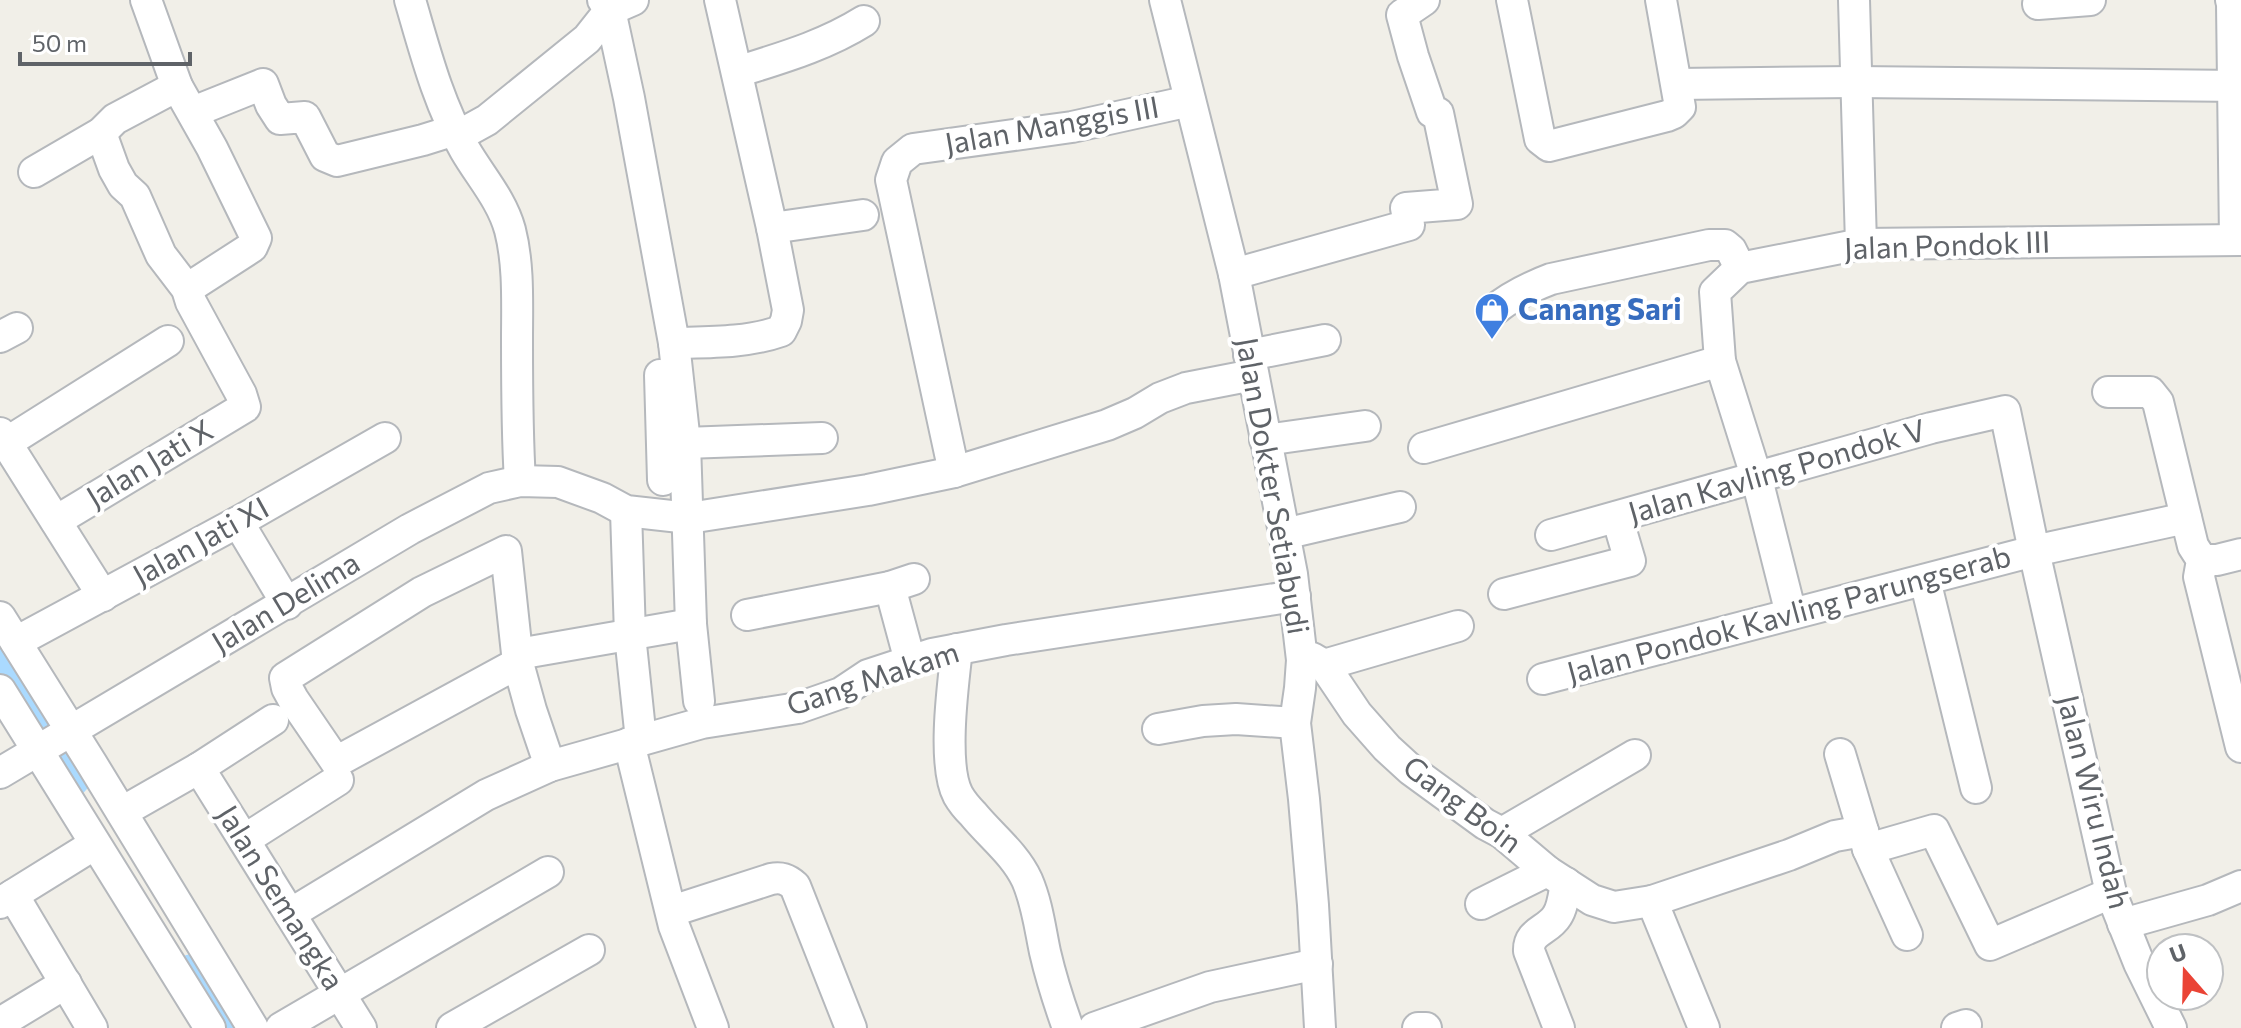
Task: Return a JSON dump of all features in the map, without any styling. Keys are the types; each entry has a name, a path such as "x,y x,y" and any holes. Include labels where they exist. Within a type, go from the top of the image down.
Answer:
{"street":[{"path":"101,133 114,169 123,185 135,196 161,255 187,289 252,247 256,238 177,86 146,0"},
{"path":"410,0 434,80 457,133 509,228 517,291 516,433 520,481"},
{"path":"672,333 729,341 769,335 781,331 788,310 720,0"},
{"name":"Jalan Dokter Setiabudi","path":"1165,0 1234,274 1295,596 1313,662 1300,688 1295,723 1304,799 1320,1028"},
{"path":"1234,274 1409,225 1406,208 1457,204 1438,113 1432,112 1402,15 1424,0"},
{"path":"1512,0 1540,139 1549,146 1667,116 1680,107 1661,0"},
{"path":"1854,0 1861,244"},
{"path":"2038,4 2090,0"},
{"path":"2231,0 2237,86 2238,240"},
{"path":"193,112 263,84 280,119 305,117 325,156 337,161 457,133 487,120 587,39 615,3"},
{"path":"615,3 672,333 685,443 691,624 699,701"},
{"path":"737,72 817,46 864,21"},
{"path":"1677,84 1855,82 2237,86"},
{"path":"34,172 101,133 115,119 177,86"},
{"name":"Jalan Manggis III","path":"954,472 891,180 897,162 913,149 1057,130 1190,101"},
{"path":"772,228 863,215"},
{"name":"Jalan Pondok III","path":"1740,268 1861,244 2238,240"},
{"path":"1493,311 1529,287 1551,279 1709,245 1725,245 1731,250 1740,268 1715,292 1720,361 1757,479 1791,614"},
{"name":"Jalan Jati X","path":"56,521 245,407 187,289"},
{"path":"663,480 659,358 672,333"},
{"name":"Jalan Delima","path":"0,773 458,503 489,488 520,481 558,482 602,498 626,511 689,518 868,490 954,472 1107,425 1160,398 1325,340"},
{"path":"103,596 3,438 168,341"},
{"path":"1424,448 1720,361"},
{"path":"2108,392 2150,392 2158,402 2193,546 2202,560 2199,577 2241,747"},
{"name":"Jalan Kavling Pondok V","path":"1551,535 1931,428 2005,411"},
{"name":"Jalan Wiru Indah","path":"2005,411 2111,893 2139,963 2171,1028"},
{"path":"1265,440 1365,426"},
{"name":"Jalan Jati XI","path":"8,629 103,596 385,438"},
{"path":"685,443 822,438"},
{"path":"1284,534 1400,507"},
{"path":"626,511 635,741 674,926 713,1028"},
{"path":"1504,594 1630,561 1617,517"},
{"name":"Jalan Pondok Kavling Parungserab","path":"1543,679 1925,580 2036,560 2186,518"},
{"path":"238,522 287,604"},
{"path":"550,766 518,658 506,551 422,592 285,678 293,699 336,762 518,658 691,624"},
{"path":"2202,560 2241,554"},
{"path":"1925,580 1976,788"},
{"path":"747,615 902,583 910,661"},
{"name":"Gang Makam","path":"290,914 486,795 550,766 702,723 798,708 841,693 868,675 957,649 1295,596"},
{"path":"1313,662 1458,626"},
{"path":"8,629 95,844 210,1028"},
{"path":"957,649 951,694 951,769 958,794 1014,859 1027,879 1057,999 1068,1028"},
{"name":"Gang Boin","path":"1313,662 1387,748 1411,770 1502,833 1556,877 1592,900 1614,907 1652,901 1789,855 1835,836 1866,840 1934,830 1990,945 2111,893"},
{"path":"0,690 122,812 253,1028"},
{"path":"1158,729 1236,719 1295,723"},
{"path":"122,812 199,768 273,720"},
{"path":"1840,754 1866,840 1907,935"},
{"path":"1502,833 1635,755"},
{"name":"Jalan Semangka","path":"199,768 361,1028"},
{"path":"244,840 338,780"},
{"path":"92,1028 66,983 7,899 95,844"},
{"path":"281,1028 548,872"},
{"path":"1481,904 1556,877 1559,913 1555,920 1534,935 1529,951 1559,1028"},
{"path":"672,911 771,879 789,880 795,886 851,1028"},
{"path":"2123,924 2208,900 2241,886"},
{"path":"1652,901 1704,1028"},
{"path":"452,1028 589,950"},
{"path":"1094,1028 1210,987 1317,964"},
{"path":"0,1023 66,983"},
{"path":"1418,1028 1426,1028"}],"waterway":[{"path":"0,660 71,777"},
{"path":"193,974 228,1028"}],"place":[{"name":"Canang Sari","path":"1492,341"}]}
